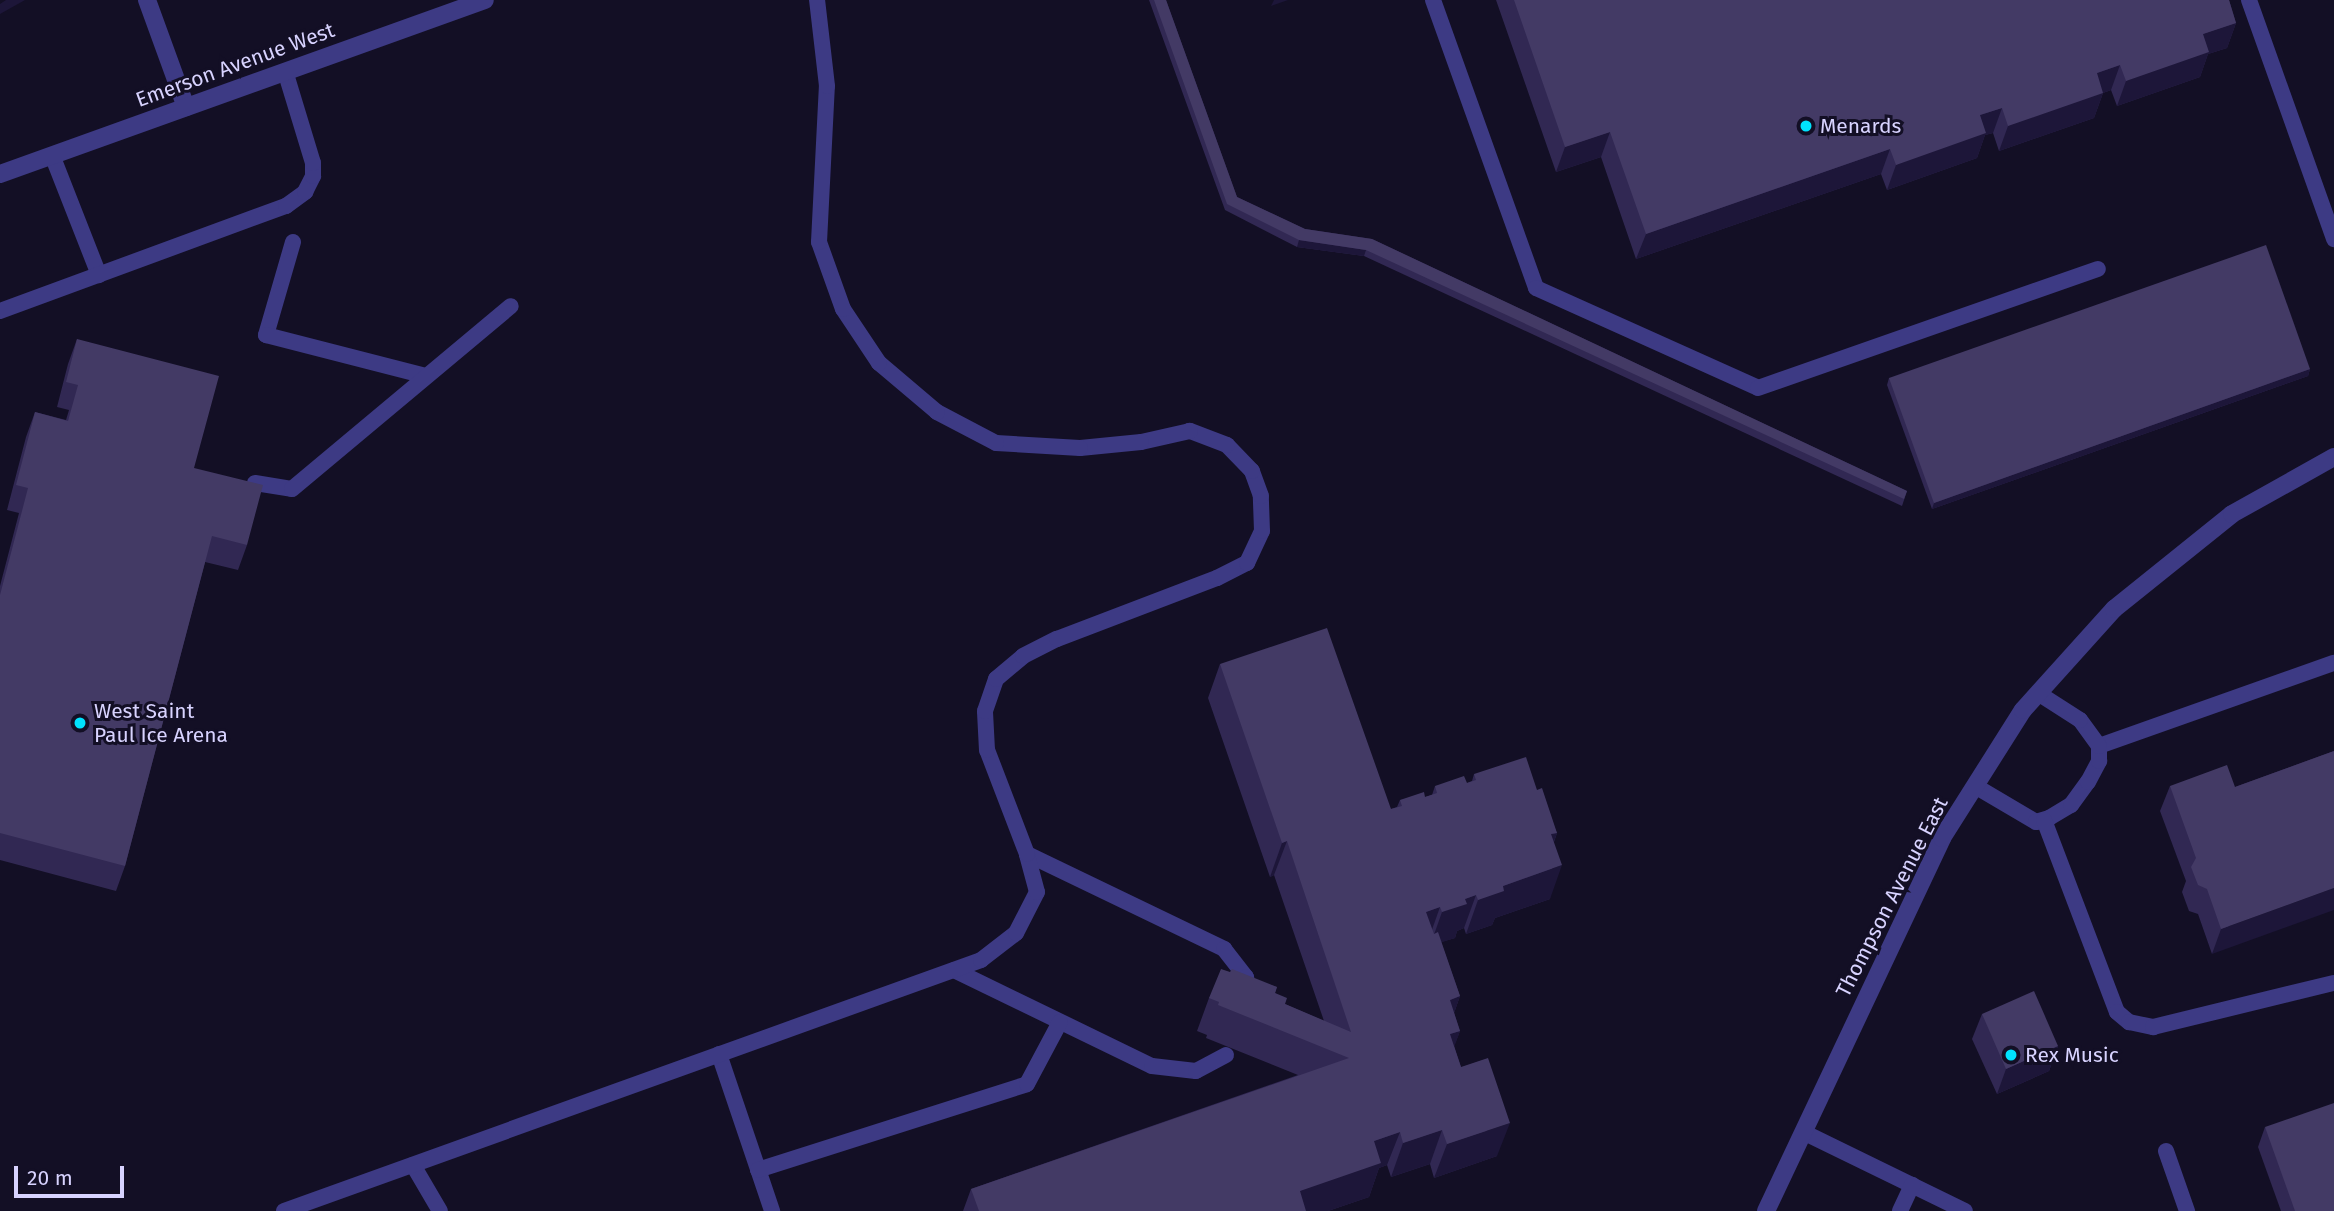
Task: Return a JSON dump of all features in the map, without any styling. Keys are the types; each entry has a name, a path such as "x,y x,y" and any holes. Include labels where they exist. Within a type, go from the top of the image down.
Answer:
{"street":[{"path":"147,0 186,107"},
{"name":"Emerson Avenue West","path":"0,174 485,0"},
{"name":"Thompson Avenue East","path":"1766,1211 1942,838 2023,710 2114,609 2232,514 2334,457"}],"lane":[{"path":"284,1211 981,960 1016,933 1037,892 1027,854 987,750 985,711 996,679 1023,656 1057,639 1217,578 1247,563 1262,531 1261,496 1252,471 1227,445 1190,431 1141,442 1080,448 996,443 937,412 879,363 843,309 819,242 827,86 817,0"},
{"path":"1433,0 1536,288 1758,387 2098,269"},
{"path":"2249,0 2334,239"},
{"path":"0,310 286,206 305,192 313,176 313,163 285,71"},
{"path":"51,155 99,275"},
{"path":"293,242 266,335 426,376"},
{"path":"254,483 292,489 511,306"},
{"path":"2099,746 2334,663"},
{"path":"1975,786 2036,822 2071,805 2088,782 2099,761 2099,746 2080,720 2038,694"},
{"path":"2043,820 2117,1012 2129,1022 2153,1027 2334,983"},
{"path":"1027,854 1224,949 1246,977 1250,998"},
{"path":"954,970 1152,1066 1196,1071 1226,1055"},
{"path":"758,1170 1027,1084 1060,1022"},
{"path":"719,1054 772,1211"},
{"path":"1804,1132 1965,1211"},
{"path":"2166,1151 2187,1211"},
{"path":"412,1165 440,1211"},
{"path":"1900,1211 1912,1185"}],"building":[{"path":"1154,0 1166,0 1237,197 1305,229 1372,239 1907,491 1904,499 1366,250 1299,240 1227,204"},
{"name":"Menards","path":"1514,0 2229,0 2236,23 2203,34 2209,52 2126,81 2120,65 2097,73 2103,93 2008,126 2002,108 1980,115 1986,133 1896,165 1890,149 1646,234 1610,132 1565,147"},
{"path":"2266,245 2310,369 1934,503 1889,378"},
{"name":"West Saint Paul Ice Arena","path":"77,339 219,376 194,468 263,485 247,545 212,536 125,866 0,833 0,595 28,488 16,485 35,412 68,421 78,385 66,382"},
{"path":"1327,628 1391,809 1402,806 1400,800 1424,792 1425,797 1437,793 1435,786 1464,776 1467,783 1476,780 1474,774 1526,757 1537,790 1542,788 1557,833 1551,834 1562,865 1503,886 1504,891 1478,900 1476,895 1465,899 1467,904 1442,912 1440,907 1426,912 1434,934 1438,932 1460,996 1450,1000 1460,1031 1450,1034 1461,1067 1488,1058 1510,1123 1447,1144 1442,1130 1403,1143 1400,1132 1374,1141 1381,1163 1300,1191 1306,1211 979,1211 971,1189 1349,1058 1218,1005 1219,1002 1209,998 1221,969 1230,972 1232,969 1277,987 1275,993 1287,998 1285,1004 1351,1032 1287,841 1282,843 1220,664"},
{"path":"2334,751 2334,888 2221,929 2207,889 2198,885 2191,867 2196,858 2170,786 2227,765 2235,787"},
{"path":"2034,991 2058,1046 2006,1069 1982,1014"},
{"path":"2334,1103 2334,1211 2295,1211 2265,1127"}],"place":[{"name":"Menards","path":"1806,126"},
{"name":"West Saint Paul Ice Arena","path":"80,723"},
{"name":"Rex Music","path":"2011,1055"}]}
